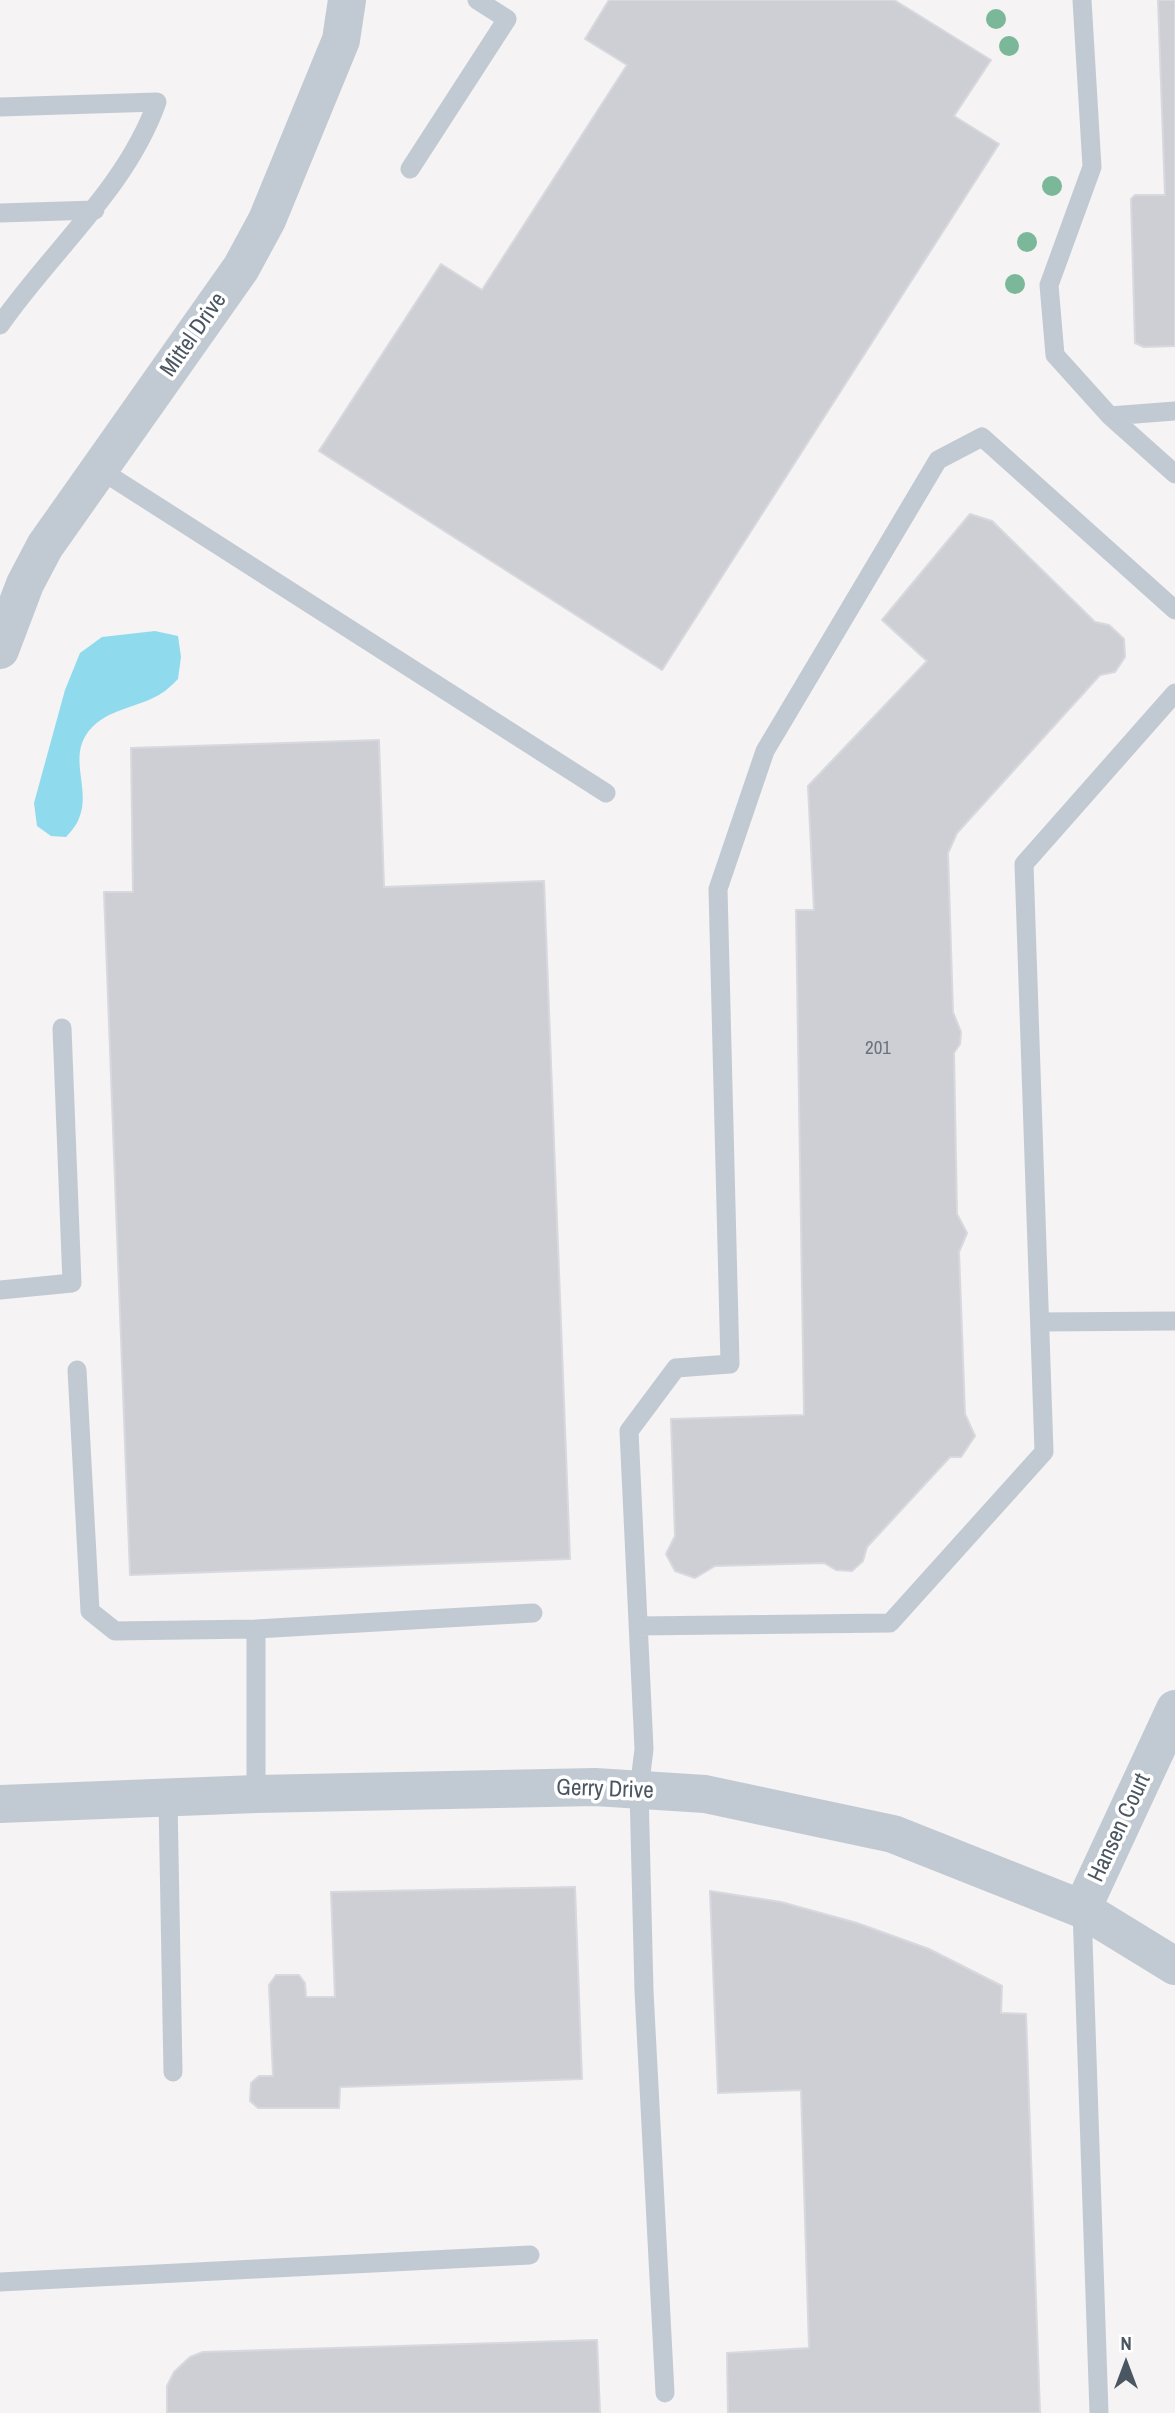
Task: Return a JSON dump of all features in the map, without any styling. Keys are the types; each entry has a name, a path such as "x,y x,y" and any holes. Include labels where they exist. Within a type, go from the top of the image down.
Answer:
{"street":[{"name":"Mittel Drive","path":"4,628 44,546 241,268 267,220 341,40 347,0"},
{"name":"Hansen Court","path":"1082,1909 1175,1709"},
{"name":"Gerry Drive","path":"0,1804 168,1800 257,1794 595,1787 705,1794 893,1834 1082,1909 1175,1966"}],"lane":[{"path":"410,169 507,19 477,0"},
{"path":"1082,0 1092,167 1049,285 1055,355 1110,416 1175,474"},
{"path":"0,107 157,102 151,119 95,210 3,315"},
{"path":"0,213 95,210"},
{"path":"1110,416 1175,411"},
{"path":"665,2393 644,1991 639,1790 644,1749 629,1431 676,1368 730,1364 718,889 765,751 938,460 982,437 1175,610"},
{"path":"99,469 606,793"},
{"path":"638,1626 890,1623 1044,1452 1024,864 1175,693"},
{"path":"0,1290 72,1283 62,1028"},
{"path":"1040,1322 1175,1321"},
{"path":"77,1370 90,1611 115,1631 257,1629 533,1613"},
{"path":"257,1629 257,1794"},
{"path":"168,1800 173,2072"},
{"path":"1082,1909 1099,2413"},
{"path":"0,2282 530,2255"}],"water":[{"path":"155,631 178,636 181,657 178,679 160,694 100,720 86,735 80,759 82,811 66,837 51,836 37,826 34,803 65,690 80,653 102,637"}],"building":[{"path":"609,0 894,0 991,60 954,116 999,144 662,670 319,451 441,264 482,290 627,65 585,39"},
{"path":"1158,0 1175,0 1175,346 1144,347 1135,343 1131,199 1135,195 1165,195"},
{"path":"970,514 992,521 1095,622 1109,625 1124,639 1125,657 1115,672 1100,675 957,833 948,853 953,1012 961,1032 960,1044 954,1053 957,1214 967,1233 959,1252 965,1414 975,1436 961,1457 950,1457 867,1547 863,1561 852,1571 836,1570 824,1563 715,1566 695,1578 675,1571 666,1554 675,1536 671,1419 804,1415 796,910 814,910 808,786 927,661 882,620"},
{"path":"379,740 384,887 544,881 570,1559 130,1575 104,892 133,892 131,748"},
{"path":"575,1887 582,2079 340,2087 339,2108 258,2108 250,2101 251,2083 259,2076 273,2076 269,1985 276,1975 299,1975 305,1983 306,1997 335,1997 331,1892"},
{"path":"710,1891 781,1902 857,1923 929,1949 1002,1986 1001,2013 1026,2014 1040,2413 728,2413 727,2353 809,2348 801,2090 718,2093"},
{"path":"597,2340 600,2413 167,2413 167,2386 174,2372 190,2357 203,2352"}]}
